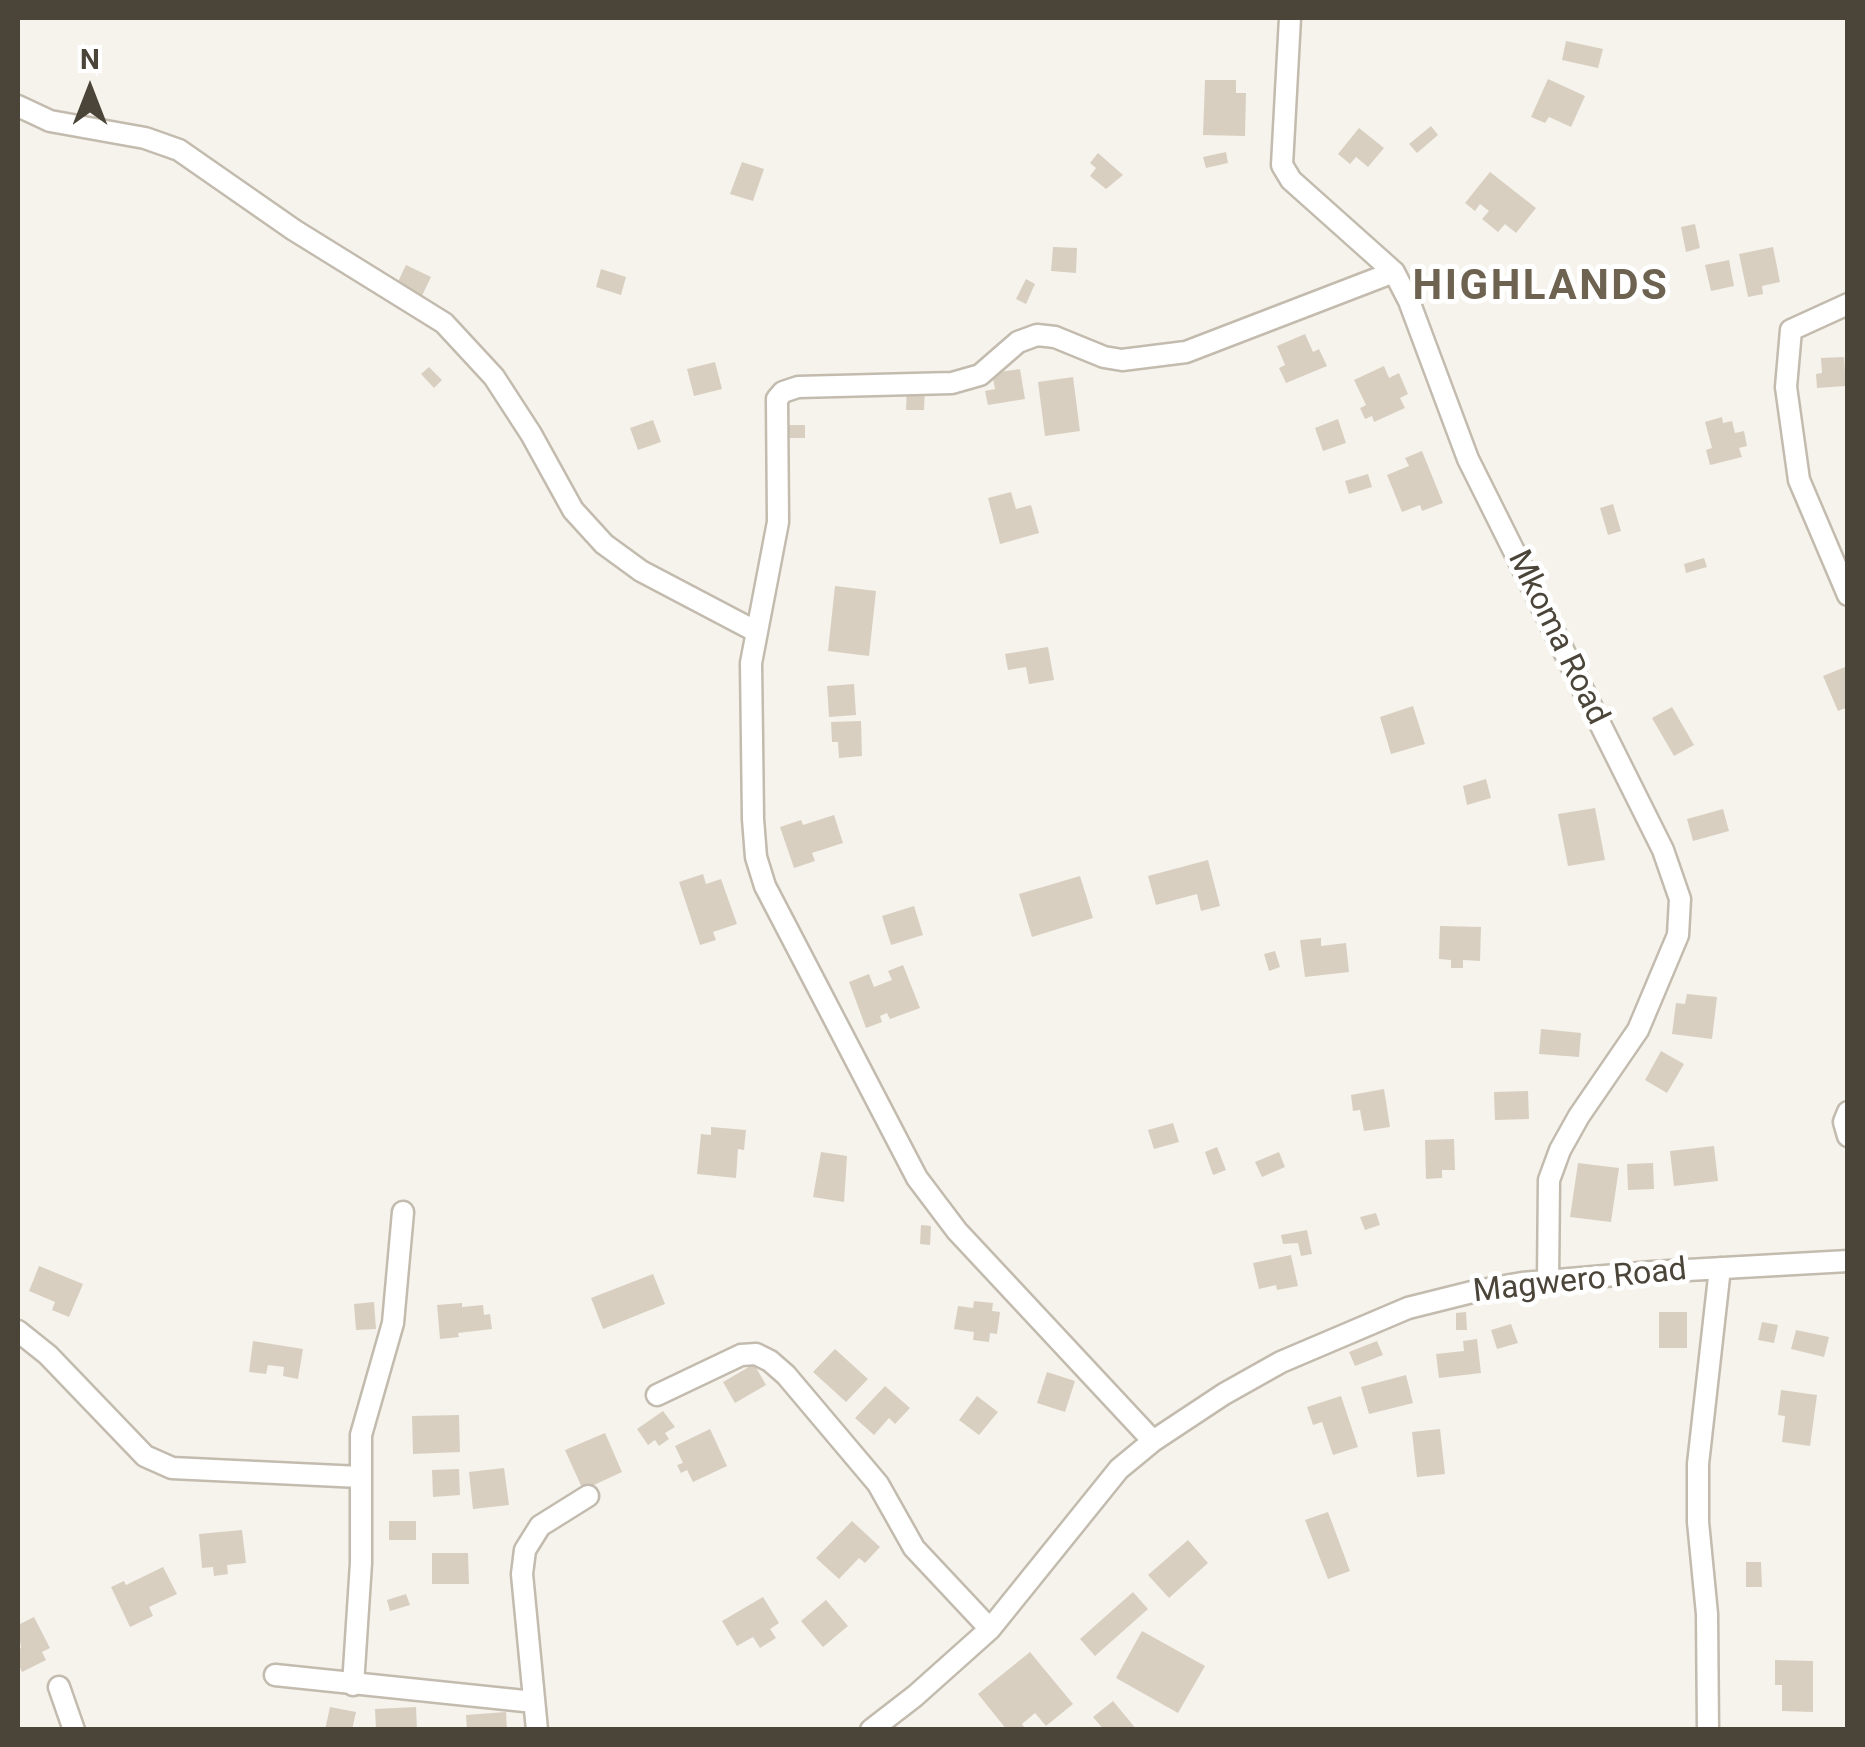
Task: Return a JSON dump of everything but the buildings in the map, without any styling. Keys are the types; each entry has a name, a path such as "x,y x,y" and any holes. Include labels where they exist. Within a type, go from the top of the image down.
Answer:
{"street":[{"name":"Mkoma Road","path":"1290,18 1282,165 1291,180 1394,272 1409,301 1468,459 1663,850 1680,899 1678,936 1638,1030 1578,1116 1548,1180 1548,1281"},
{"path":"18,106 50,121 145,138 179,150 294,230 444,323 494,377 532,434 573,510 604,544 641,571 757,632"},
{"path":"1153,1441 956,1231 917,1178 764,886 756,857 753,820 751,663 778,522 777,399 798,387 952,383 980,375 1018,342 1038,335 1122,360 1186,352 1394,272"},
{"path":"1848,304 1791,330 1786,387 1798,480 1848,595"},
{"path":"1848,1112 1844,1122 1848,1136"},
{"path":"354,1685 361,1563 361,1436 392,1323 403,1212"},
{"name":"Magwero Road","path":"872,1730 990,1629 1109,1480 1153,1441 1281,1362 1443,1298 1548,1281 1848,1261"},
{"path":"1708,1730 1707,1614 1698,1522 1698,1464 1720,1268"},
{"path":"18,1331 48,1355 146,1456 172,1468 360,1477"},
{"path":"657,1395 741,1355 756,1354 770,1361 878,1484 914,1548 990,1629"},
{"path":"536,1730 522,1574 525,1550 540,1526 588,1496"},
{"path":"275,1676 534,1702"},
{"path":"60,1687 74,1730"}],"district":[{"name":"HIGHLANDS","path":"1541,288"}]}
